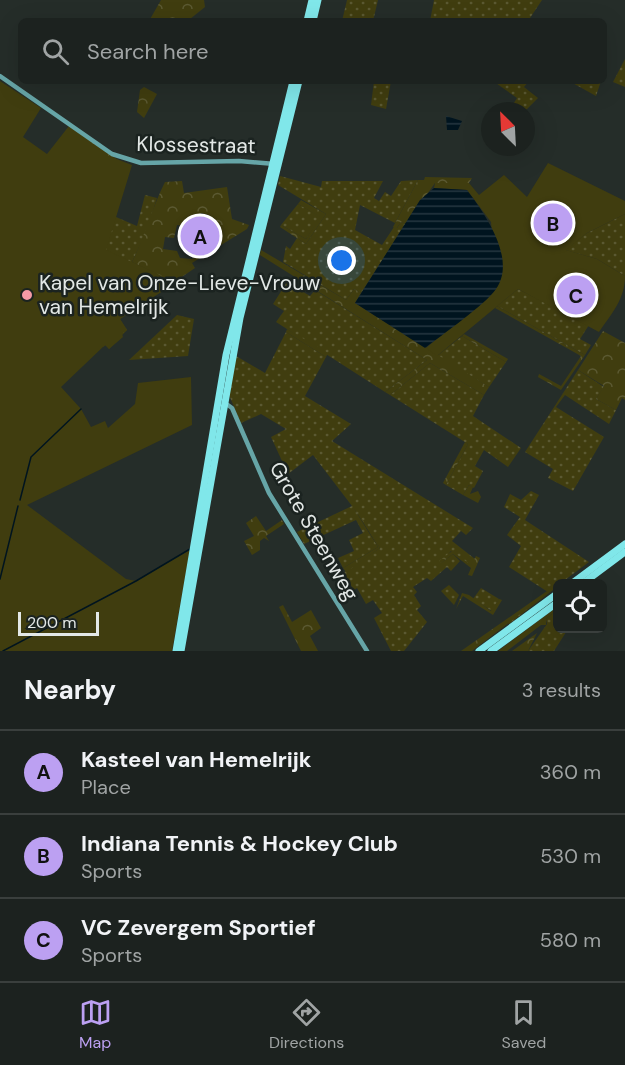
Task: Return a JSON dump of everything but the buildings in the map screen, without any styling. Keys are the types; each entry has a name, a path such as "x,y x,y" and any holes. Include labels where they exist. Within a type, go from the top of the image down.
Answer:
{"highway":[{"path":"308,18 312,0"},
{"path":"314,18 318,0"},
{"path":"275,164 291,84"},
{"path":"182,651 229,344 298,84"},
{"path":"176,651 221,404"},
{"path":"578,579 625,544"},
{"path":"589,579 625,552"},
{"path":"478,651 553,597"},
{"path":"491,651 553,606"}],"street":[{"name":"Klossestraat","path":"0,76 112,154 125,160 141,163 215,161 275,164"},
{"name":"Grote Steenweg","path":"221,404 238,424 273,500 367,651"}],"green space":[{"path":"161,0 204,0 205,7 191,18 151,18"},
{"path":"347,0 378,0 374,18 343,18"},
{"path":"434,0 542,0 530,18 431,18"},
{"path":"625,59 625,87 613,82"},
{"path":"0,81 41,108 23,137 47,154 69,126 109,156 132,165 106,250 160,275 172,285 120,319 127,330 122,334 123,337 109,349 105,345 61,387 81,409 91,427 105,421 108,428 135,404 138,383 191,377 192,425 27,505 126,579 136,581 190,549 172,651 0,651"},
{"path":"374,84 390,84 386,109 371,105"},
{"path":"497,84 526,84 524,87 538,98 534,102 515,102 517,98"},
{"path":"574,84 600,84 596,96"},
{"path":"144,87 157,94 144,118 137,112 140,90"},
{"path":"69,126 121,162 105,212 109,214 93,275 123,297 157,274 132,262 165,182 182,181 184,193 227,187 232,219 249,225 247,229 192,263 195,268 120,319 127,330 109,349 106,345 103,347 94,334 83,340 81,337 103,322 30,248 32,246 40,253 61,203 67,195 78,208 93,191 47,157","holes":["201,213 209,215 208,236 201,254 192,259 180,258 177,251 163,249 165,237 174,238 177,225 184,226 190,231 192,219 200,220"]},
{"path":"548,163 625,201 625,214 587,233 566,250 597,259 625,276 623,292 617,306 599,332 518,289 437,356 426,348 496,289 491,222 467,190 434,188 435,183 469,183 479,195 504,175 527,197"},
{"path":"280,176 321,187 322,181 383,181 374,198 379,201 385,192 391,196 401,181 418,180 395,223 360,205 355,230 382,245 394,227 397,228 401,222 406,224 361,293 354,289 346,300 283,262 286,246 290,249 297,238 306,244 326,214 278,185"},
{"path":"425,177 472,178 469,183 435,183 406,224 401,222 396,229 393,227 418,180 424,180"},
{"path":"145,195 157,198 147,230 132,262 158,274 93,275 109,214 137,226"},
{"path":"301,200 326,214 306,244 280,227 281,225 306,239 320,217 298,204"},
{"path":"298,204 321,217 306,239 281,225"},
{"path":"625,214 625,276 597,259 565,250 587,233"},
{"path":"261,250 346,300 354,289 361,293 355,303 489,387 484,395 430,363 390,395 385,392 427,360 260,255"},
{"path":"287,282 310,296 315,290 427,360 385,392 276,322 284,311 273,304"},
{"path":"518,289 589,325 580,339 591,345 585,355 497,306"},
{"path":"497,306 585,355 561,390 538,377 539,374 561,386 581,356 495,308"},
{"path":"177,315 194,319 188,356 129,360"},
{"path":"287,329 328,353 326,357 286,332"},
{"path":"603,331 625,343 625,400 622,398 616,410 596,399 604,386 578,370"},
{"path":"286,332 326,357 305,396 351,424 332,441 473,528 466,535 461,531 452,541 475,559 471,566 451,551 441,563 453,554 460,561 451,571 447,567 431,581 427,578 413,587 417,592 414,595 421,606 417,610 427,622 404,651 391,651 374,618 382,613 373,600 366,604 357,588 354,590 343,573 380,548 353,507 378,547 343,568 338,558 354,551 349,540 363,533 356,520 304,544 297,532 352,506 313,455 288,474 271,437 286,429 261,414 241,423 229,395 236,356 265,373"},
{"path":"464,334 508,359 506,362 462,336"},
{"path":"462,336 506,362 489,387 437,356"},
{"path":"430,363 484,395 473,416 521,448 508,467 484,450 475,466 483,471 474,488 469,485 463,495 446,485 468,444 390,395"},
{"path":"578,370 604,387 596,399 616,410 609,424 565,395 556,407 604,437 573,491 548,478 553,469 525,452"},
{"path":"465,442 468,444 446,485 443,483"},
{"path":"469,485 473,487 470,494 478,491 481,497 478,503 463,495"},
{"path":"531,491 539,495 525,520 589,562 566,579 553,579 553,590 509,624 507,622 548,592 509,567 521,546 507,535 520,517 504,507 510,494 521,500"},
{"path":"354,506 380,548 346,572 343,568 378,547"},
{"path":"256,516 266,531 282,520 284,524 266,536 269,541 264,538 260,541 260,550 252,555 244,541 254,536 246,523"},
{"path":"452,551 471,565 476,556 480,558 472,576 468,575 471,568 453,554 441,563 439,561"},
{"path":"449,585 459,595 454,605 441,591"},
{"path":"481,588 499,599 492,611 473,599"},
{"path":"547,591 549,592 472,651 461,651"},
{"path":"462,593 469,595 491,611 499,599 502,600 493,615 463,596 456,609"},
{"path":"283,605 292,622 311,610 321,628 310,636 318,651 301,651 279,607"},
{"path":"553,610 553,613 546,619 546,625 541,625 507,651 498,651"},
{"path":"553,613 553,633 565,633 554,651 528,651 547,624 546,619"},
{"path":"537,633 528,651 512,651"}],"water":[{"path":"446,116 462,121 458,130 447,130"},
{"path":"434,188 467,190 490,224 501,251 503,264 502,277 491,295 425,348 355,303 420,200"}],"waterway":[{"path":"20,500 31,457 81,409"},
{"path":"0,579 18,506"},
{"path":"3,651 136,581 190,549"}],"place":[{"name":"Indiana Tennis & Hockey Club","path":"553,223"},
{"name":"Kasteel van Hemelrijk","path":"200,236"},
{"name":"Kapel van Onze-Lieve-Vrouw van Hemelrijk","path":"27,295"},
{"name":"VC Zevergem Sportief","path":"576,295"}]}
